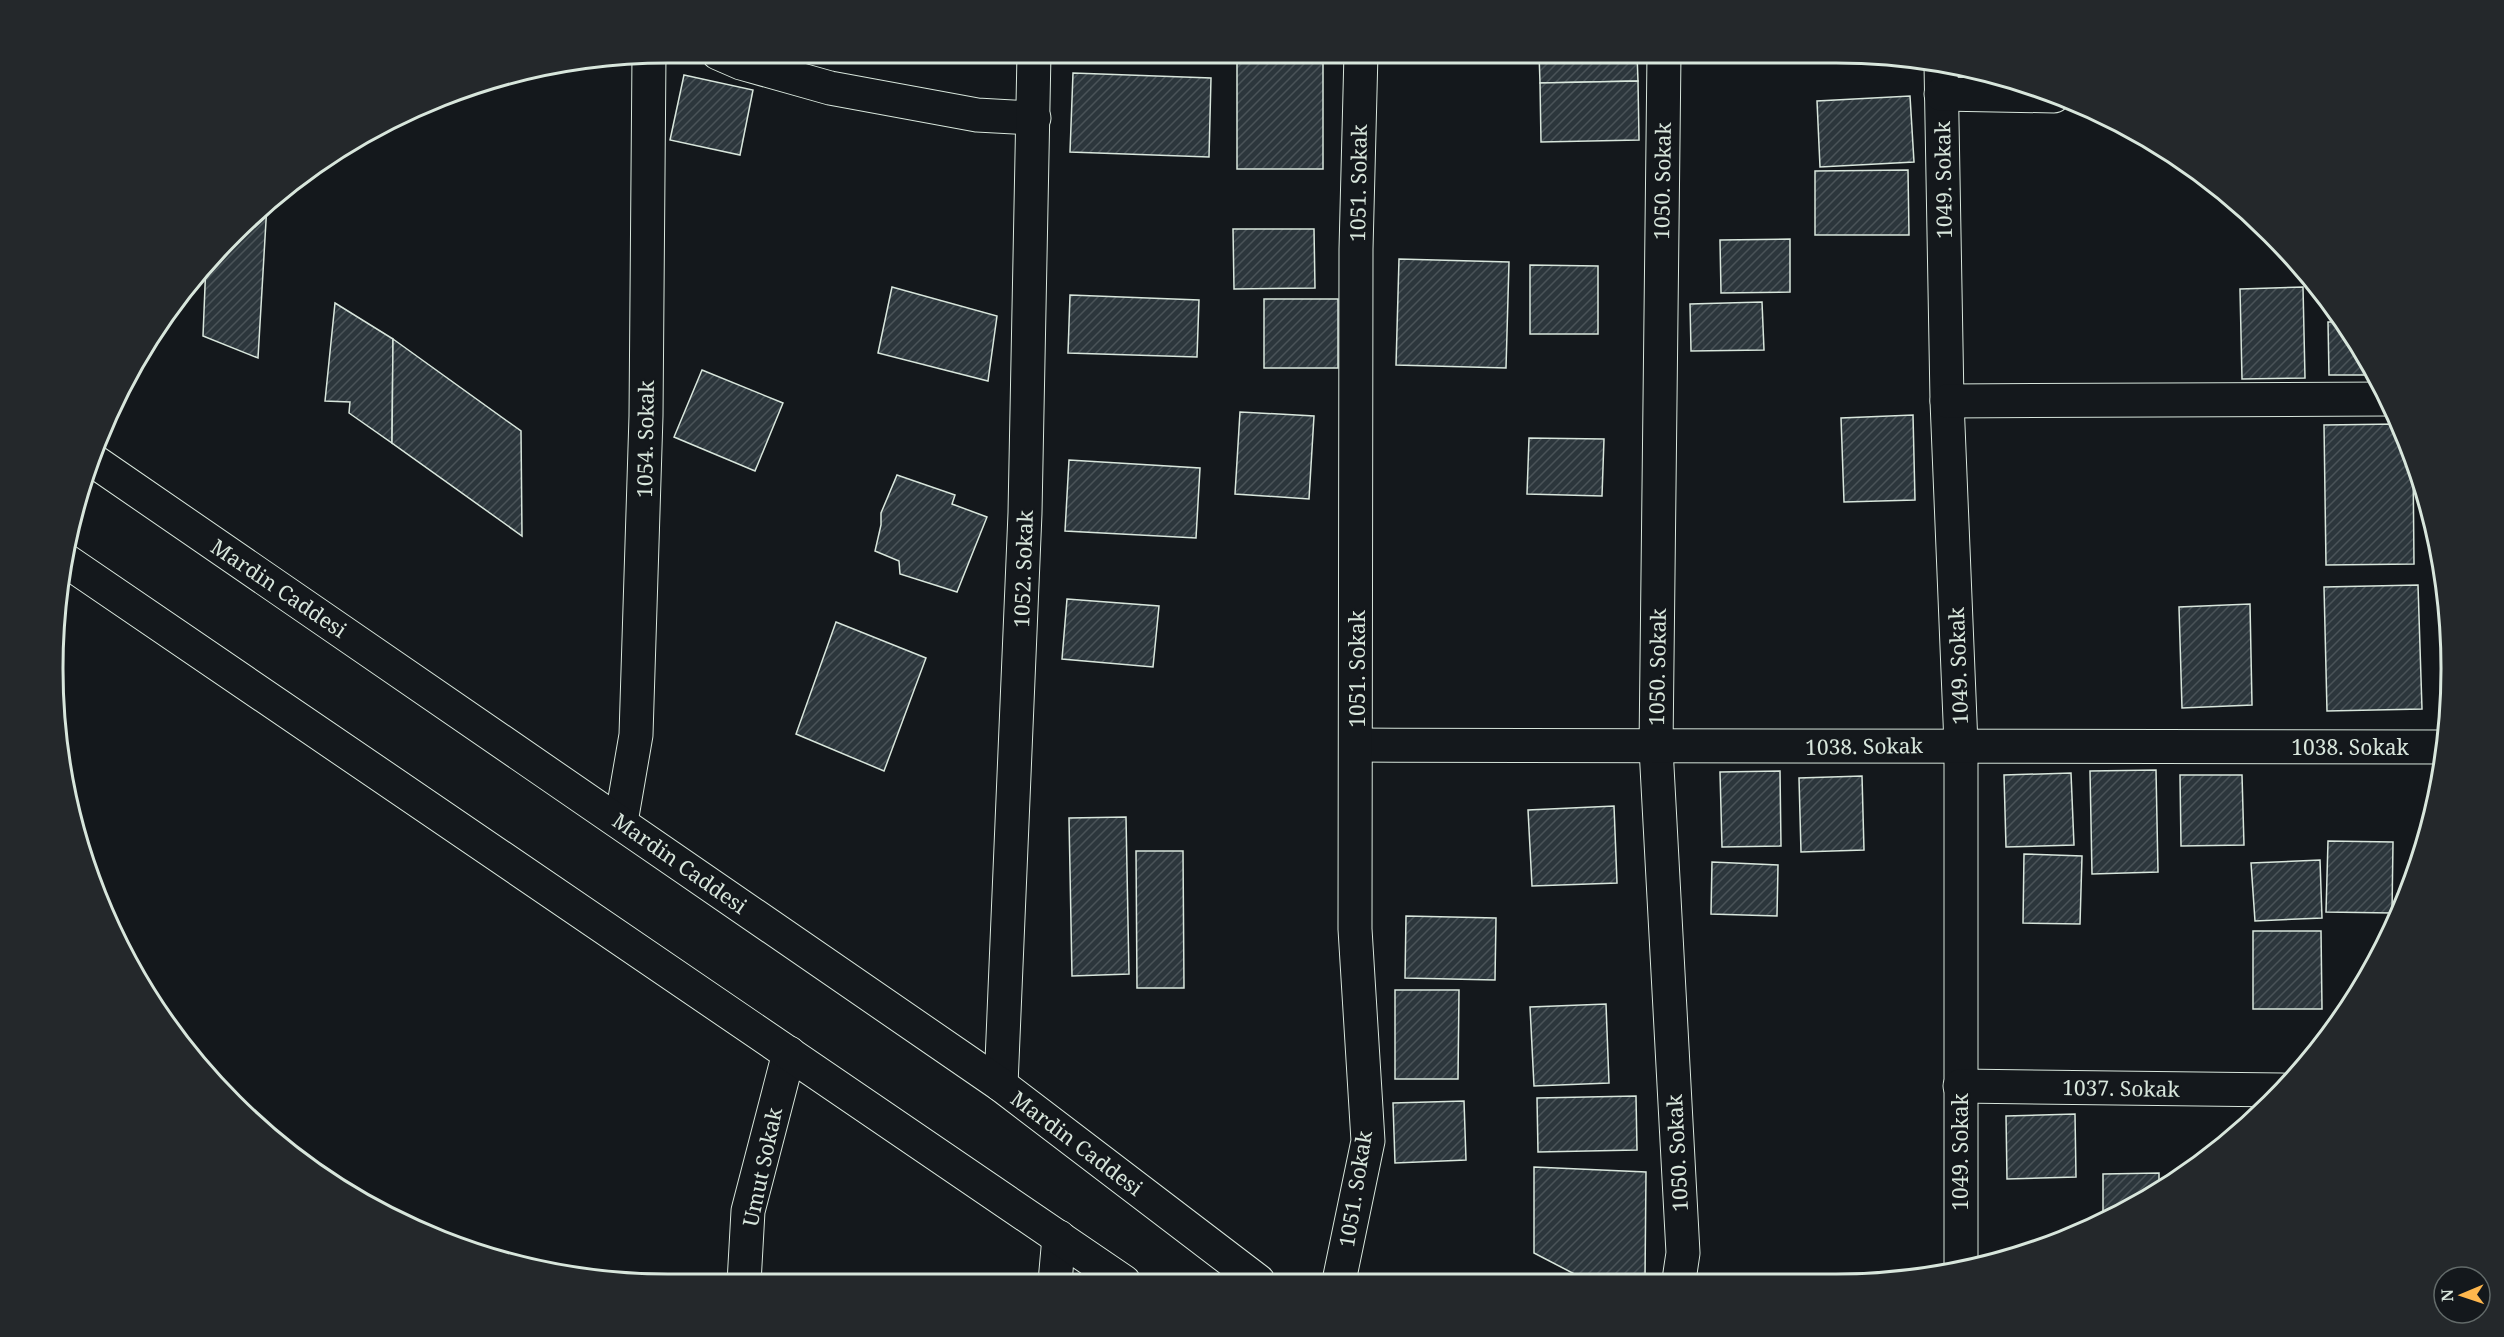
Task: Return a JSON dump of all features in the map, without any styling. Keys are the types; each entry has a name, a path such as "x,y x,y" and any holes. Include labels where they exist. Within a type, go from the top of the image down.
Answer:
{"main road":[{"name":"1054. Sokak","path":"621,822 636,723 646,416 649,63"},
{"path":"741,63 830,88 977,115 1034,118"},
{"name":"1052. Sokak","path":"1001,1085 1025,513 1034,63"},
{"name":"1051. Sokak","path":"1340,1274 1368,1141 1354,929 1357,745 1356,249 1361,63"},
{"name":"1050. Sokak","path":"1664,63 1656,748 1683,1253 1680,1274"},
{"path":"1941,80 2014,90"},
{"name":"1049. Sokak","path":"1941,80 1947,401 1961,745 1960,1261"},
{"path":"1947,401 2378,399"},
{"name":"Mardin Caddesi","path":"99,464 1001,1085 1249,1274"},
{"path":"72,565 1112,1274"},
{"name":"1038. Sokak","path":"1357,745 1656,748 1961,745 2436,747"},
{"name":"Umut Sokak","path":"744,1274 748,1211 789,1053"},
{"name":"1037. Sokak","path":"1960,1086 2271,1090"},
{"path":"1056,1274 1059,1237"}],"building":[{"path":"1237,63 1323,63 1323,169 1237,169"},
{"path":"1539,63 1637,63 1638,81 1540,83"},
{"path":"1073,73 1211,78 1209,157 1070,152"},
{"path":"684,75 753,90 740,155 670,140"},
{"path":"1638,81 1639,140 1541,142 1540,83"},
{"path":"1910,96 1914,162 1820,167 1817,101"},
{"path":"1908,170 1909,235 1815,235 1815,171"},
{"path":"266,215 258,358 203,336 205,279 240,240"},
{"path":"1233,229 1314,229 1315,288 1234,289"},
{"path":"1790,239 1790,292 1721,293 1720,240"},
{"path":"1399,259 1509,262 1506,368 1396,365"},
{"path":"1530,265 1598,266 1598,334 1530,334"},
{"path":"892,287 997,316 988,381 878,353"},
{"path":"2303,287 2305,378 2242,379 2240,289"},
{"path":"1070,295 1199,300 1197,357 1068,353"},
{"path":"1264,299 1338,299 1338,368 1264,368"},
{"path":"1762,302 1764,350 1691,351 1690,304"},
{"path":"335,303 393,339 392,443 349,413 350,402 325,401"},
{"path":"2328,322 2332,322 2365,375 2329,375"},
{"path":"393,339 521,431 522,536 392,443"},
{"path":"702,370 783,403 755,471 674,437"},
{"path":"1240,412 1314,416 1309,499 1235,494"},
{"path":"1913,415 1915,500 1844,502 1841,418"},
{"path":"2389,424 2413,489 2414,564 2326,565 2324,425"},
{"path":"1529,438 1604,439 1602,496 1527,494"},
{"path":"1069,460 1200,468 1196,538 1065,531"},
{"path":"897,475 955,495 952,504 987,517 957,592 900,574 899,561 875,551 881,525 881,513"},
{"path":"2418,585 2422,709 2327,711 2324,587"},
{"path":"1067,599 1159,606 1153,667 1062,659"},
{"path":"2250,604 2252,705 2182,708 2179,607"},
{"path":"836,622 926,658 884,771 796,734"},
{"path":"2156,770 2158,872 2092,874 2090,771"},
{"path":"1780,771 1781,846 1722,847 1720,772"},
{"path":"2071,773 2074,845 2006,847 2004,775"},
{"path":"2180,775 2242,775 2244,845 2181,846"},
{"path":"1862,776 1864,850 1801,852 1799,778"},
{"path":"1614,806 1617,883 1532,886 1528,810"},
{"path":"1126,817 1129,974 1072,976 1069,818"},
{"path":"2328,841 2393,842 2392,907 2389,913 2326,912"},
{"path":"1136,851 1183,851 1184,988 1137,988"},
{"path":"2024,854 2082,856 2080,924 2023,923"},
{"path":"2320,860 2322,918 2255,921 2251,863"},
{"path":"1712,862 1778,865 1777,916 1711,914"},
{"path":"1406,916 1496,918 1495,980 1405,978"},
{"path":"2253,931 2321,931 2322,1009 2253,1009"},
{"path":"1395,990 1459,990 1458,1079 1395,1079"},
{"path":"1606,1004 1609,1083 1534,1086 1530,1007"},
{"path":"1636,1096 1637,1150 1538,1152 1537,1098"},
{"path":"1464,1101 1466,1160 1395,1163 1393,1103"},
{"path":"2075,1114 2076,1177 2007,1179 2006,1116"},
{"path":"1534,1167 1646,1172 1645,1274 1574,1274 1534,1253"},
{"path":"2159,1173 2159,1180 2103,1212 2103,1174"}]}
